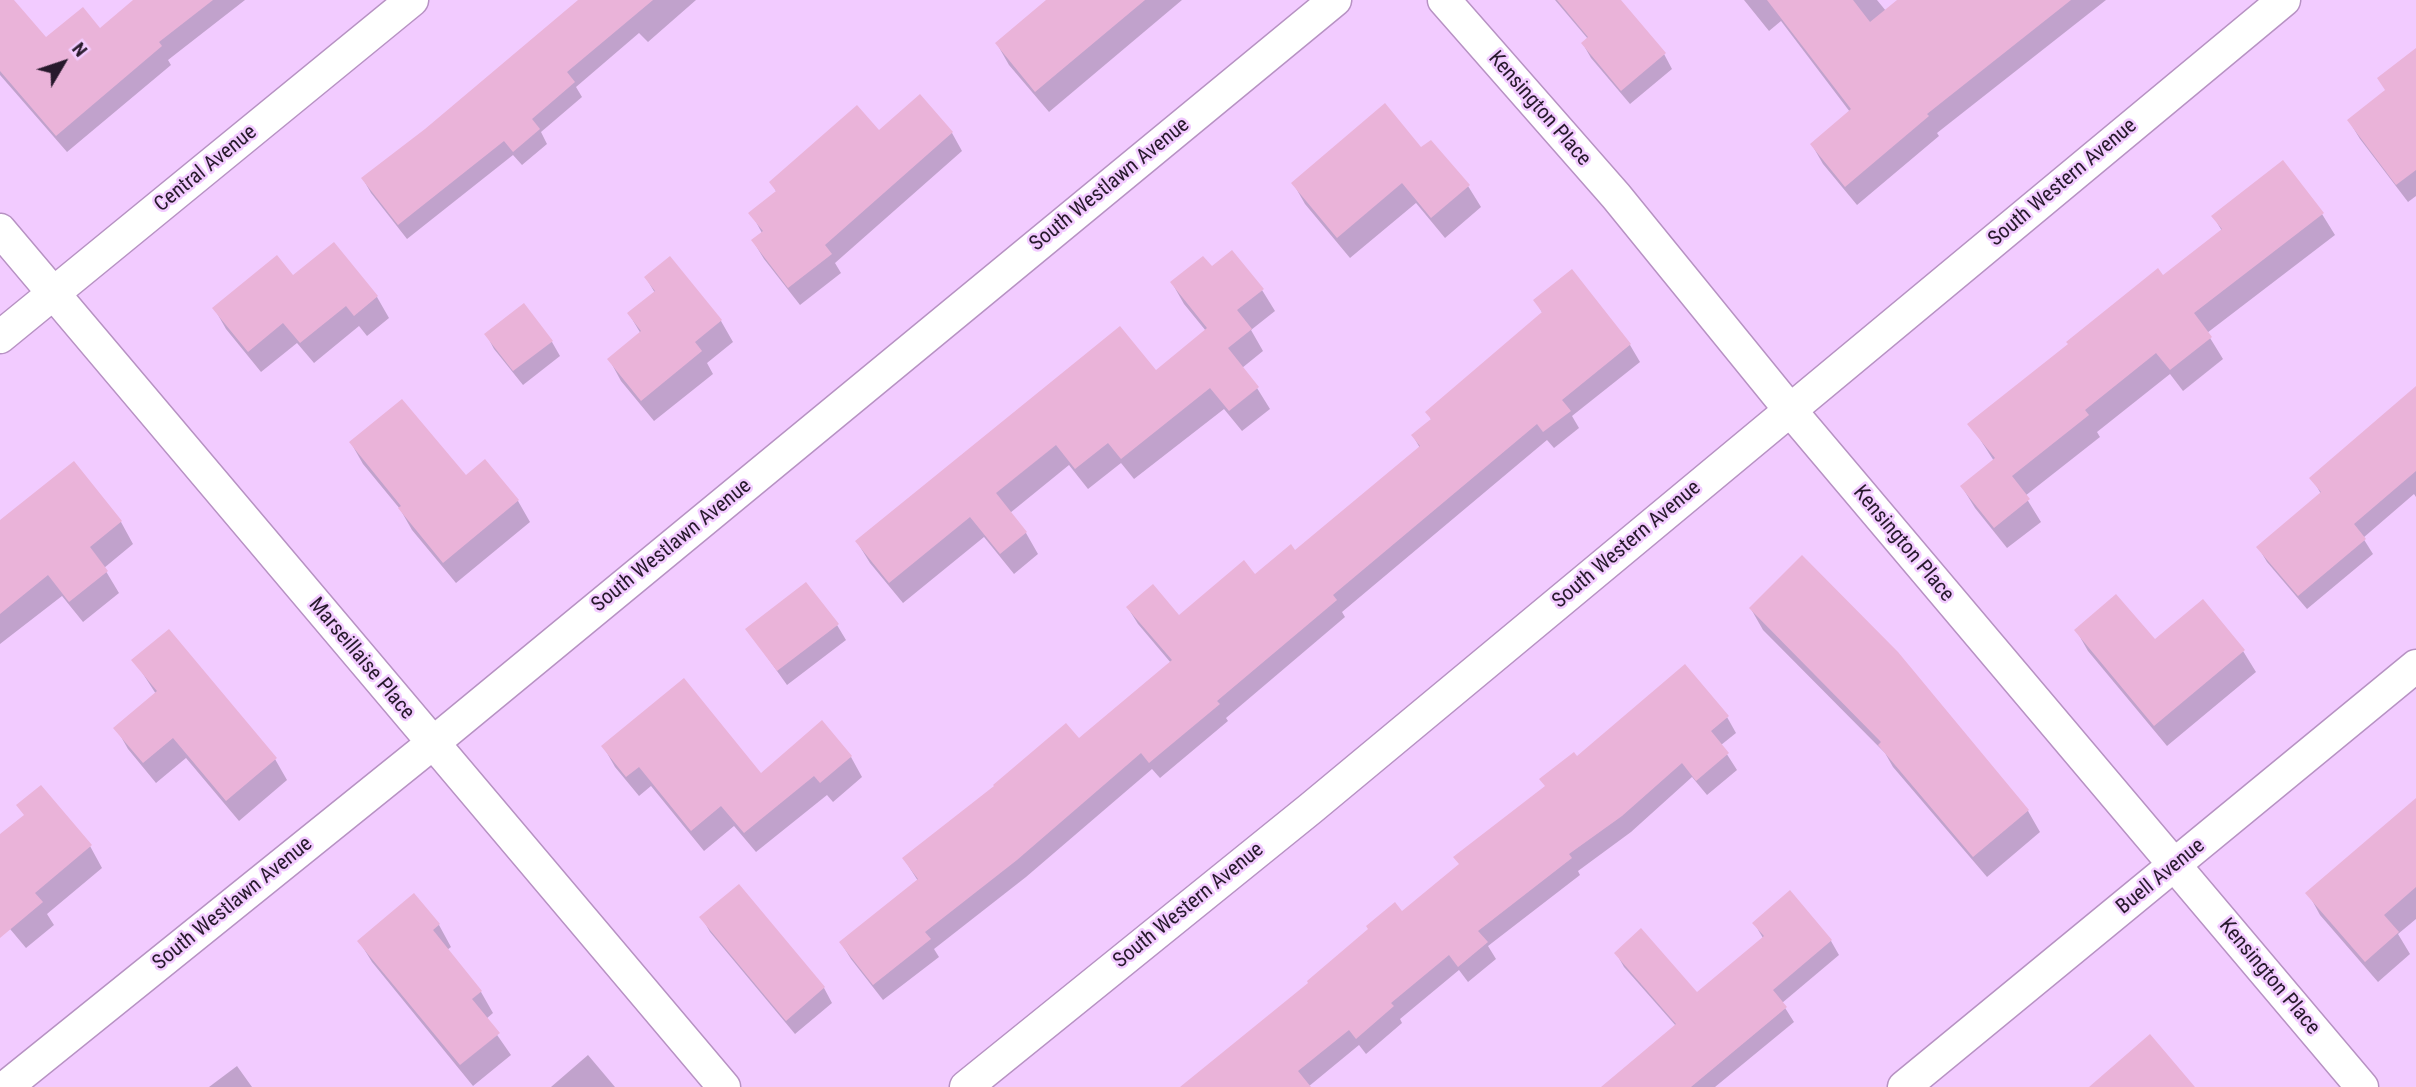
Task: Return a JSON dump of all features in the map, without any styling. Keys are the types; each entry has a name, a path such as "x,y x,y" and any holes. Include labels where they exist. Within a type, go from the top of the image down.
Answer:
{"street":[{"name":"Central Avenue","path":"0,337 412,0"},
{"name":"South Westlawn Avenue","path":"6,1087 433,743 1335,0"},
{"name":"Kensington Place","path":"1444,0 1616,196 1790,410 2362,1087"},
{"name":"South Western Avenue","path":"966,1087 1310,809 2284,0"},
{"name":"Marseillaise Place","path":"0,230 724,1087"},
{"name":"Buell Avenue","path":"1905,1087 2416,666"}],"building":[{"path":"0,0 14,0 46,37 83,7 100,28 133,0 213,0 159,42 162,46 56,136 0,71"},
{"path":"578,0 653,0 567,72 575,82 532,119 540,129 513,152 504,141 398,225 361,178 425,129"},
{"path":"1046,0 1145,0 1035,92 995,43"},
{"path":"1557,0 1621,0 1666,53 1621,91 1581,43 1588,37"},
{"path":"1767,0 1853,0 1870,22 1897,0 2071,0 1927,114 1929,116 1845,187 1810,144 1851,109"},
{"path":"2416,48 2416,170 2396,185 2347,120 2385,90 2377,78"},
{"path":"920,94 953,132 825,245 832,254 788,288 751,240 763,231 748,213 776,191 769,182 857,105 879,130"},
{"path":"1385,103 1421,147 1431,140 1470,185 1431,218 1402,183 1337,238 1291,183"},
{"path":"2283,160 2324,213 2194,313 2212,337 2170,370 2156,353 2085,410 2089,415 2012,476 2030,499 1994,528 1960,486 1995,458 1967,424 2158,268 2163,275 2222,229 2211,216"},
{"path":"334,242 378,296 354,316 346,306 300,343 283,323 248,352 212,308 277,255 293,275"},
{"path":"1232,250 1264,289 1237,310 1252,329 1228,348 1259,387 1229,411 1210,388 1121,459 1108,443 1075,469 1056,445 996,493 1027,532 1000,554 970,517 889,583 855,541 1120,326 1156,370 1207,328 1170,282 1203,256 1212,266"},
{"path":"670,256 722,320 695,342 702,351 641,401 607,359 641,331 627,313 655,291 644,277"},
{"path":"1572,269 1631,344 1562,400 1571,411 1543,432 1537,424 1333,595 1337,600 1217,701 1220,704 1149,763 1141,753 1017,860 925,932 931,939 873,985 839,942 918,879 902,858 994,786 1066,723 1079,738 1172,660 1126,607 1153,584 1179,615 1244,560 1255,574 1291,544 1295,550 1420,446 1411,435 1431,419 1425,412 1542,312 1533,300"},
{"path":"524,303 553,341 513,371 484,334"},
{"path":"2416,386 2416,471 2354,524 2366,539 2298,596 2256,547 2321,492 2309,478"},
{"path":"402,399 466,475 485,459 519,500 443,563 349,442"},
{"path":"74,461 122,521 90,547 108,571 69,602 48,575 0,614 0,520"},
{"path":"1802,555 1898,652 2029,810 1973,857 1878,745 1881,742 1749,608"},
{"path":"806,582 839,624 777,671 745,629"},
{"path":"2116,594 2155,639 2203,599 2245,650 2154,726 2074,630"},
{"path":"169,629 277,758 226,801 173,738 143,763 113,728 157,691 131,660"},
{"path":"1685,664 1729,716 1711,731 1729,753 1696,781 1682,763 1622,816 1569,854 1572,858 1478,931 1488,942 1458,967 1449,955 1391,1003 1394,1006 1356,1039 1349,1030 1298,1071 1311,1087 1180,1087 1308,983 1307,981 1368,929 1366,926 1395,902 1402,911 1459,864 1453,857 1545,786 1539,779 1574,752 1577,756"},
{"path":"684,678 761,773 822,720 852,756 820,783 814,776 744,833 721,806 691,831 639,767 626,777 601,746"},
{"path":"41,785 92,845 35,893 43,902 0,938 0,834 24,815 16,805"},
{"path":"2416,798 2416,887 2384,915 2399,932 2365,962 2305,893"},
{"path":"739,884 825,987 786,1021 699,917"},
{"path":"1790,890 1832,940 1773,990 1787,1007 1691,1087 1601,1087 1676,1024 1614,953 1641,928 1697,992 1764,936 1752,923"},
{"path":"414,893 440,924 433,930 482,991 472,999 500,1033 460,1065 357,941"},
{"path":"2150,1034 2195,1087 2089,1087"}]}
